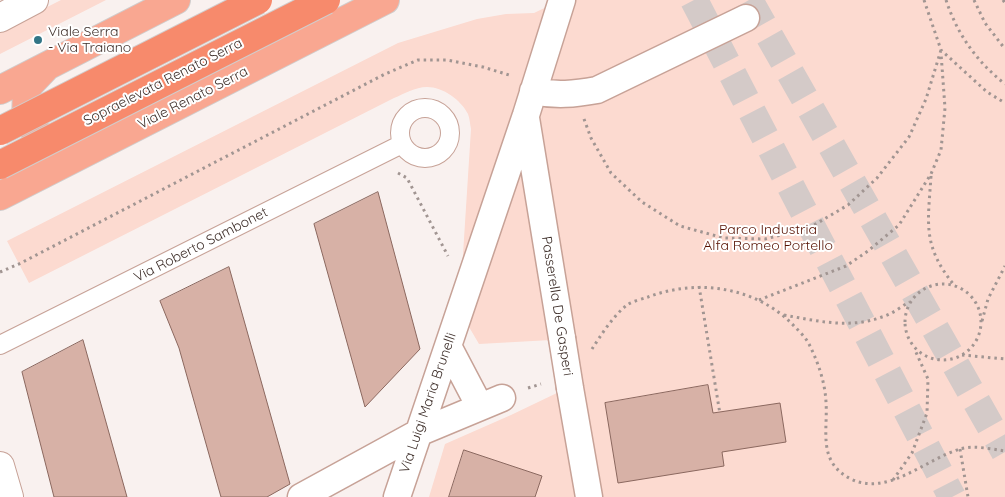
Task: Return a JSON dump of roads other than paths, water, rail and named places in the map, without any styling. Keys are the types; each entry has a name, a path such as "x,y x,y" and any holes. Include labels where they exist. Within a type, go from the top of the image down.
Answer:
{"highway":[{"path":"0,131 258,0"},
{"name":"Sopraelevata Renato Serra","path":"0,165 326,0"}],"main road":[{"path":"0,90 176,0"},
{"name":"Viale Renato Serra","path":"0,196 386,0"},
{"path":"48,66 27,88 26,120 45,142 75,158"}],"street":[{"path":"0,18 34,0"},
{"name":"Via Luigi Maria Brunelli","path":"396,497 526,115 559,12"},
{"path":"534,91 550,95 575,94 597,90 746,18"},
{"name":"Passerella De Gasperi","path":"526,115 589,497"},
{"path":"301,497 418,433 491,402 448,346"},
{"path":"0,466 9,497"}],"lane":[{"name":"Via Roberto Sambonet","path":"0,345 402,144"}],"tunnel":[{"path":"694,0 952,497"},
{"path":"749,0 1005,452"}],"place":[{"name":"Viale Serra - Via Traiano","path":"38,40"}],"park label":[{"name":"Parco Industria Alfa Romeo Portello","path":"768,238"}]}
